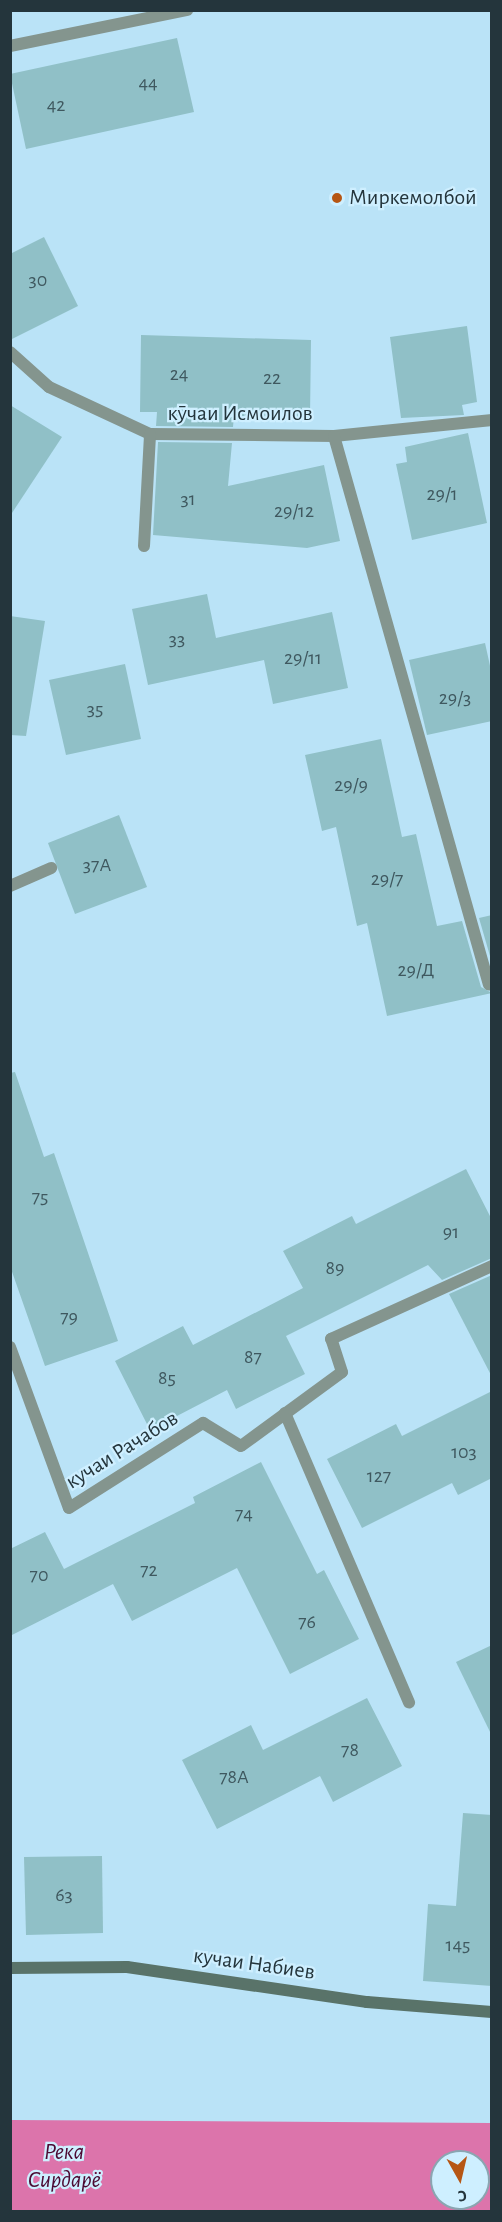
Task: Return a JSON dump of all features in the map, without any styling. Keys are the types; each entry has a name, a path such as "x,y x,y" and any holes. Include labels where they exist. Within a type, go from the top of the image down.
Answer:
{"main road":[{"name":"кучаи Набиев","path":"10,1968 127,1967 367,2002 492,2012"}],"street":[{"path":"10,46 187,10"},
{"name":"кӯчаи Исмоилов","path":"10,352 49,387 150,434 334,436 492,420"},
{"path":"144,546 150,434"},
{"path":"334,436 489,985"},
{"path":"10,886 51,868"},
{"name":"кучаи Рачабов","path":"10,1347 69,1508 203,1423 241,1446 342,1372 331,1339 492,1266"},
{"path":"285,1413 410,1703"}],"water":[{"name":"Река Сирдарё","path":"11,2120 491,2123 491,2211 11,2211"}],"building":[{"path":"177,38 194,112 26,149 10,74"},
{"path":"44,237 78,306 10,340 10,254"},
{"path":"467,326 477,402 462,405 464,415 401,418 390,337"},
{"path":"141,335 311,340 310,417 234,416 233,427 156,426 157,412 140,412"},
{"path":"10,405 62,437 10,516"},
{"path":"468,433 487,523 412,540 396,464 407,462 405,447"},
{"path":"158,442 232,443 228,486 324,465 340,541 307,548 153,535"},
{"path":"207,594 216,638 332,612 348,688 273,704 264,660 148,685 132,609"},
{"path":"10,616 45,621 26,736 10,735"},
{"path":"485,643 492,675 492,721 427,735 409,660"},
{"path":"125,664 141,739 66,755 49,680"},
{"path":"381,739 402,837 416,834 437,926 462,921 481,987 492,993 387,1016 367,923 357,926 336,827 322,831 305,755"},
{"path":"119,815 147,887 75,914 48,843"},
{"path":"492,915 492,963 479,918"},
{"path":"15,1072 44,1157 54,1153 118,1341 45,1366 10,1266 10,1073"},
{"path":"466,1169 492,1220 492,1258 442,1280 428,1265 286,1336 305,1374 236,1409 227,1390 150,1430 115,1361 183,1326 193,1345 303,1288 283,1251 352,1216 356,1224"},
{"path":"492,1275 492,1377 449,1294"},
{"path":"492,1391 492,1478 458,1495 452,1483 362,1528 327,1459 396,1424 402,1436"},
{"path":"261,1462 317,1574 324,1570 359,1639 290,1674 237,1568 132,1621 113,1584 10,1636 10,1549 45,1532 64,1569 195,1503 193,1497"},
{"path":"492,1645 492,1736 456,1662"},
{"path":"367,1698 402,1766 333,1802 320,1776 217,1829 182,1760 251,1725 263,1750"},
{"path":"463,1813 492,1815 492,1986 423,1981 428,1904 456,1906"},
{"path":"102,1856 103,1933 26,1935 24,1857"}],"place":[{"name":"Миркемолбой","path":"337,198"}]}
